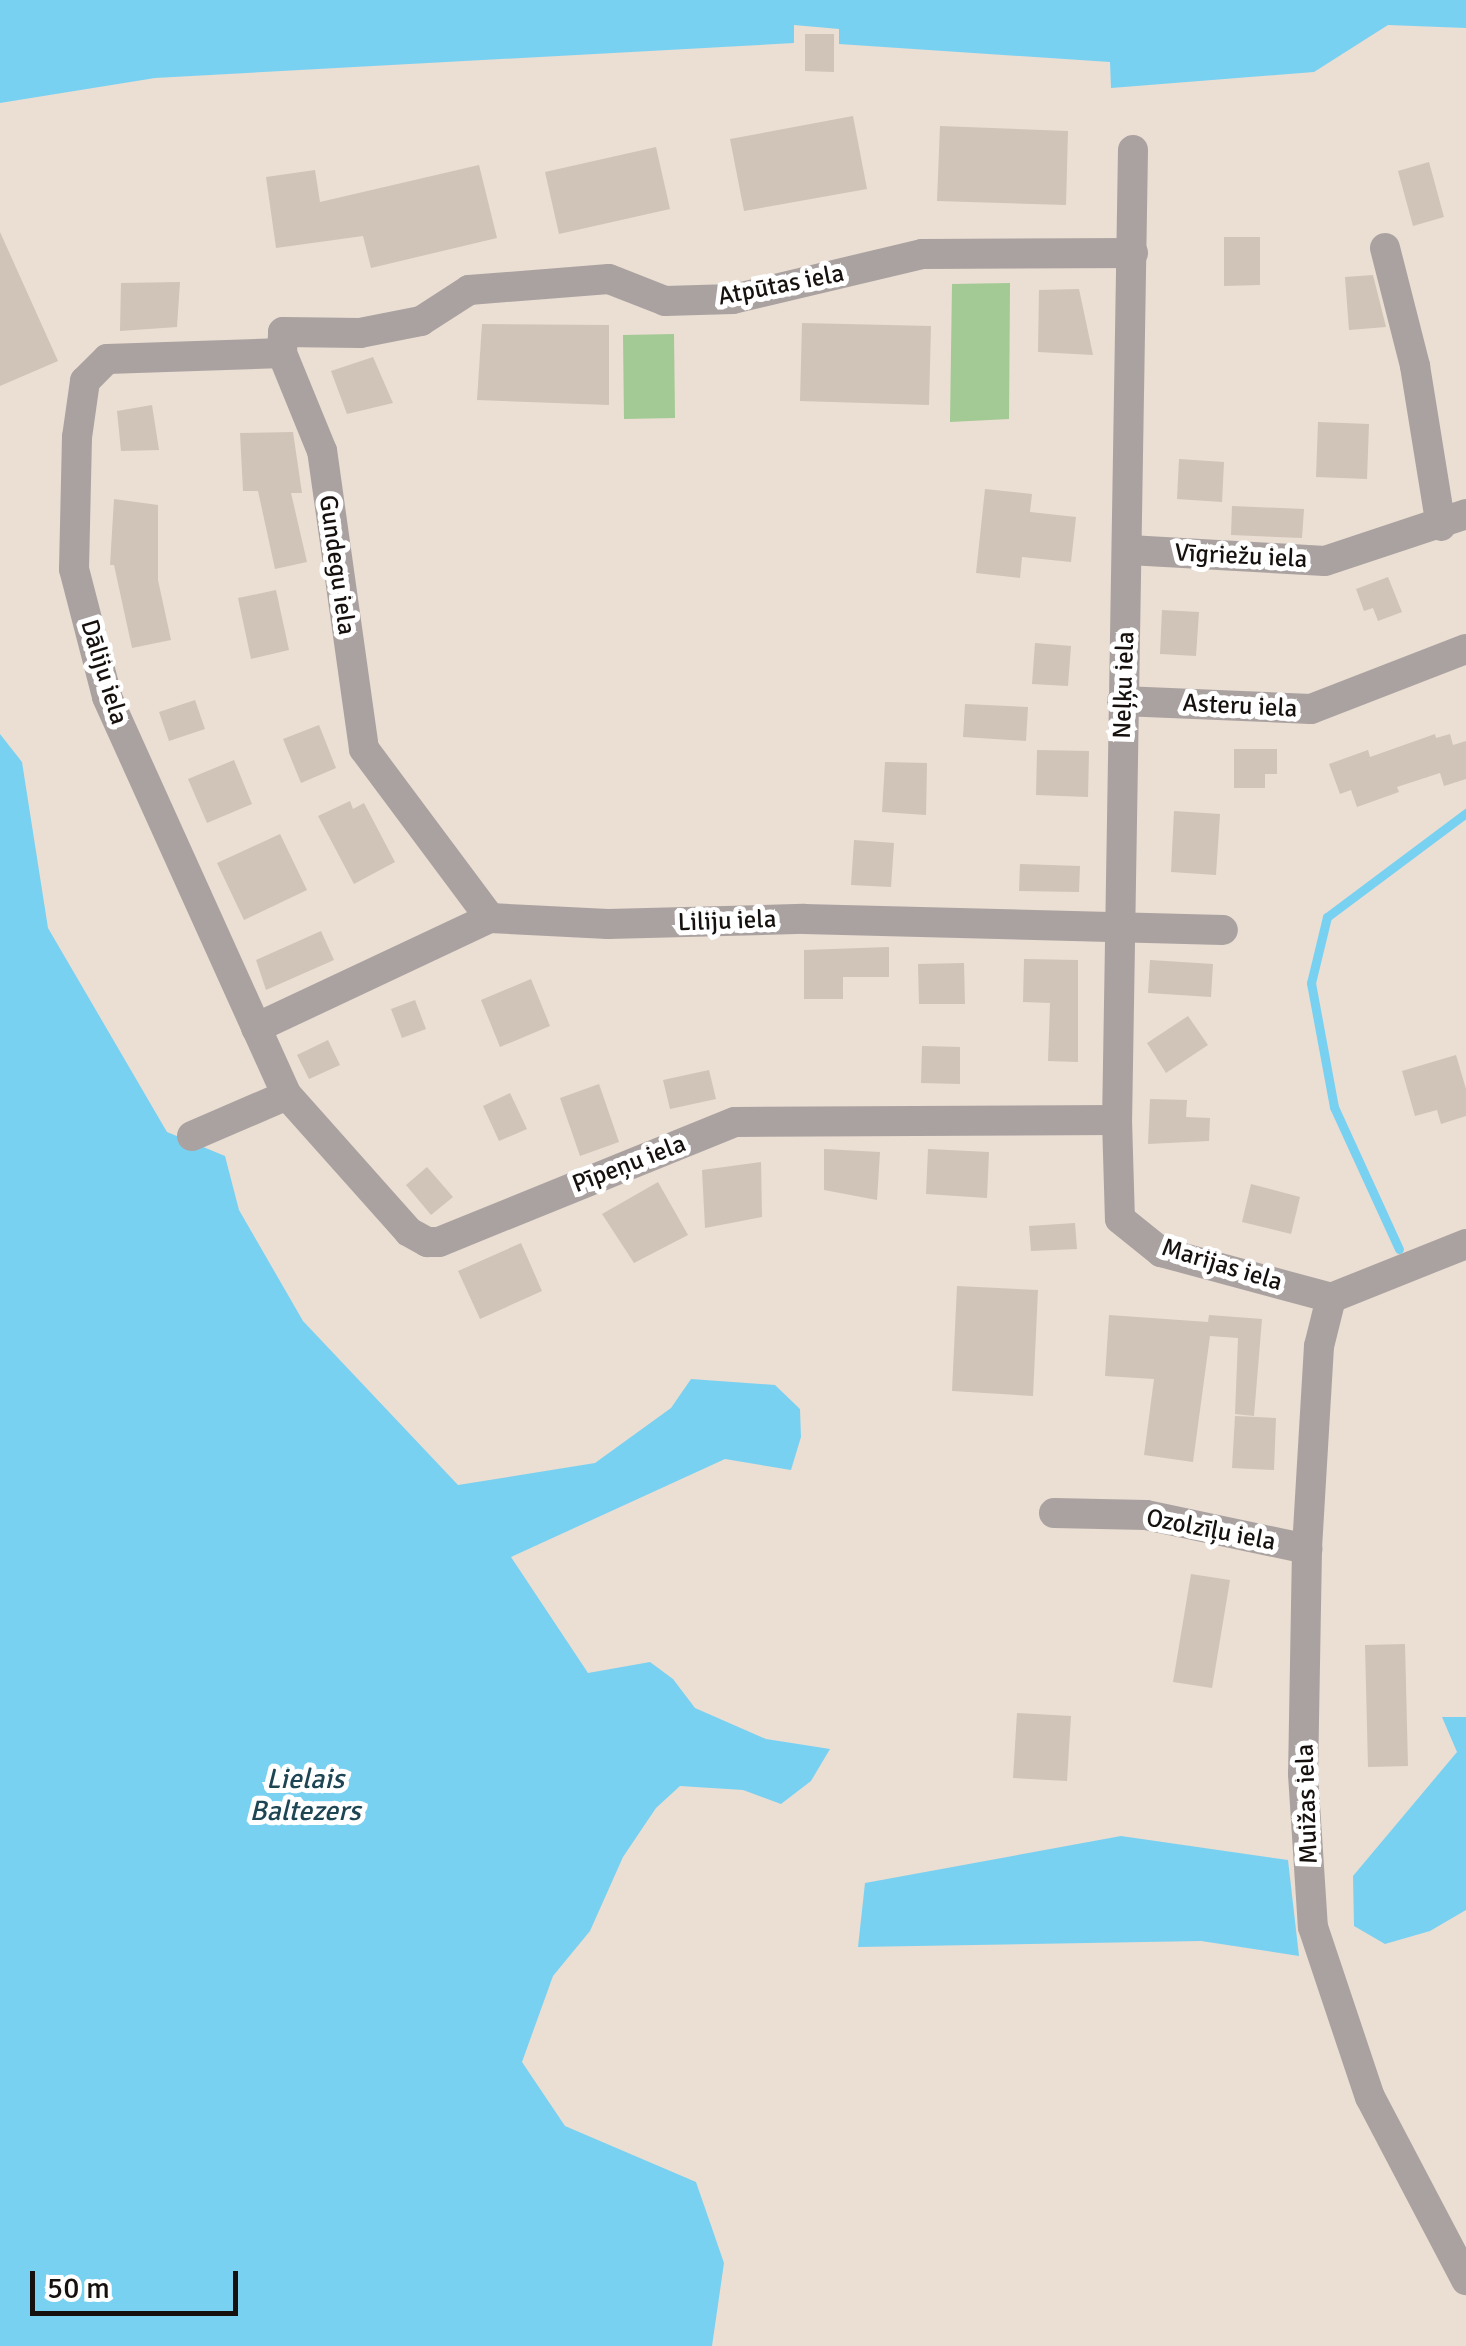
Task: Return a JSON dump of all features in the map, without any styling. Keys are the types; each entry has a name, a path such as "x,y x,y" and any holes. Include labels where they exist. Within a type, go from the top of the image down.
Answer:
{"street":[{"name":"Neļķu iela","path":"1120,1219 1117,1120 1122,700 1134,150"},
{"path":"1384,248 1453,520"},
{"name":"Atpūtas iela","path":"282,354 283,332 360,333 422,321 469,290 610,279 664,301 734,299 922,254 1133,252"},
{"name":"Dāliju iela","path":"256,1028 107,697 74,569 77,437 84,381 106,359 282,354"},
{"name":"Gundegu iela","path":"282,354 322,451 364,749 490,918"},
{"name":"Vīgriežu iela","path":"1128,550 1325,561 1453,520"},
{"name":"Asteru iela","path":"1122,700 1310,709 1466,649"},
{"name":"Liliju iela","path":"256,1028 490,918 608,924 804,918 1223,930"},
{"name":"Pīpeņu iela","path":"256,1028 286,1095 410,1232 427,1242 439,1242 735,1122 1117,1120"},
{"path":"192,1136 286,1095"},
{"name":"Marijas iela","path":"1120,1219 1162,1252 1330,1298"},
{"path":"1330,1298 1466,1244"},
{"name":"Muižas iela","path":"1330,1298 1319,1346 1307,1549 1303,1774 1313,1927 1370,2097 1466,2280"},
{"name":"Ozolzīļu iela","path":"1054,1513 1146,1515 1307,1549"}],"green space":[{"path":"1010,283 1009,419 950,422 952,284"},
{"path":"674,334 675,418 624,419 623,335"}],"water":[{"path":"0,0 1466,0 1466,28 1388,25 1314,72 1111,88 1110,62 839,44 839,29 794,25 794,43 155,78 0,103"},
{"name":"Lielais Baltezers","path":"0,734 22,762 48,928 167,1132 225,1156 239,1210 303,1321 458,1485 595,1463 671,1408 691,1379 775,1385 800,1409 801,1437 791,1470 725,1459 511,1557 588,1673 650,1662 673,1679 695,1708 766,1739 830,1749 811,1781 781,1804 743,1790 680,1786 656,1808 623,1857 590,1931 553,1976 522,2062 565,2126 696,2182 724,2263 712,2346 0,2346"},
{"path":"1442,1717 1466,1717 1466,1910 1430,1931 1385,1944 1354,1926 1353,1876 1457,1752"},
{"path":"1121,1836 1288,1860 1299,1956 1201,1941 858,1947 865,1883"}],"building":[{"path":"805,34 834,34 834,72 805,71"},
{"path":"853,116 867,189 744,211 730,139"},
{"path":"940,126 1068,131 1066,205 937,201"},
{"path":"656,147 670,209 559,234 545,172"},
{"path":"1429,162 1444,217 1413,226 1398,171"},
{"path":"479,165 497,238 371,268 363,236 276,248 266,177 315,170 320,202"},
{"path":"0,232 58,361 0,386"},
{"path":"1224,237 1260,237 1260,285 1224,286"},
{"path":"1373,275 1386,327 1349,330 1345,277"},
{"path":"180,282 177,327 120,331 121,283"},
{"path":"1079,289 1093,355 1038,352 1039,290"},
{"path":"802,323 931,326 929,405 800,401"},
{"path":"482,324 609,325 609,405 477,400"},
{"path":"373,357 393,403 347,414 331,371"},
{"path":"152,405 159,450 121,451 117,411"},
{"path":"1318,422 1369,424 1367,479 1316,477"},
{"path":"293,432 302,493 291,493 307,562 275,569 258,491 243,491 240,433"},
{"path":"1179,459 1224,462 1222,502 1177,499"},
{"path":"985,489 1032,494 1030,512 1076,517 1071,562 1022,557 1020,578 976,573"},
{"path":"114,499 158,505 158,580 171,640 132,648 114,565 110,565"},
{"path":"1232,506 1304,509 1302,538 1231,535"},
{"path":"1388,577 1402,612 1378,621 1373,608 1364,611 1356,589"},
{"path":"276,590 289,650 251,659 238,598"},
{"path":"1162,610 1199,612 1196,656 1160,654"},
{"path":"1035,643 1071,646 1068,686 1032,684"},
{"path":"195,700 205,729 169,741 159,712"},
{"path":"965,704 1028,707 1026,741 963,737"},
{"path":"319,725 336,768 301,783 283,739"},
{"path":"1435,734 1436,738 1450,734 1453,745 1466,741 1466,779 1444,786 1440,773 1397,787 1399,792 1357,807 1351,790 1340,794 1329,764 1368,750 1370,757"},
{"path":"1234,749 1277,749 1277,774 1265,774 1265,788 1234,788"},
{"path":"1037,750 1089,751 1088,797 1036,795"},
{"path":"234,760 252,804 207,823 188,779"},
{"path":"885,762 927,763 926,815 882,812"},
{"path":"350,801 353,809 364,803 395,862 354,884 318,816"},
{"path":"1174,811 1220,814 1216,875 1171,872"},
{"path":"280,834 307,890 244,920 217,863"},
{"path":"854,840 894,843 891,887 851,885"},
{"path":"1020,864 1080,866 1079,892 1019,891"},
{"path":"321,931 334,960 266,990 256,960"},
{"path":"889,947 889,977 843,977 843,999 804,999 804,950"},
{"path":"1024,959 1078,960 1078,1062 1048,1061 1050,1003 1023,1002"},
{"path":"1150,960 1213,964 1211,997 1148,993"},
{"path":"964,963 965,1004 919,1004 918,964"},
{"path":"531,979 550,1026 500,1047 481,1000"},
{"path":"415,1000 426,1029 402,1038 391,1009"},
{"path":"1188,1016 1208,1045 1166,1073 1147,1043"},
{"path":"328,1040 340,1065 309,1079 297,1055"},
{"path":"922,1046 960,1047 960,1084 921,1083"},
{"path":"1456,1055 1466,1089 1466,1116 1441,1124 1437,1110 1415,1116 1402,1071"},
{"path":"709,1070 716,1099 670,1109 663,1080"},
{"path":"599,1084 619,1142 580,1156 560,1098"},
{"path":"510,1093 527,1129 499,1141 483,1106"},
{"path":"1150,1099 1187,1100 1186,1117 1210,1118 1209,1141 1148,1144"},
{"path":"824,1149 880,1152 877,1200 824,1190"},
{"path":"928,1149 989,1152 987,1198 926,1194"},
{"path":"761,1162 762,1217 705,1228 702,1170"},
{"path":"427,1167 453,1197 431,1215 406,1185"},
{"path":"658,1182 688,1235 634,1263 602,1214"},
{"path":"1251,1184 1300,1197 1291,1234 1242,1222"},
{"path":"1075,1223 1077,1249 1031,1251 1029,1226"},
{"path":"521,1243 542,1291 480,1319 458,1271"},
{"path":"957,1286 1038,1290 1033,1396 952,1391"},
{"path":"1109,1315 1208,1322 1209,1315 1262,1319 1254,1416 1235,1414 1238,1338 1210,1336 1193,1462 1144,1455 1154,1379 1105,1376"},
{"path":"1235,1416 1276,1418 1274,1470 1232,1468"},
{"path":"1191,1574 1230,1580 1212,1688 1173,1682"},
{"path":"1405,1644 1408,1766 1368,1767 1365,1645"},
{"path":"1017,1713 1071,1716 1067,1781 1013,1778"}],"waterway":[{"path":"1399,1249 1334,1107 1311,983 1327,917 1466,813"}]}
